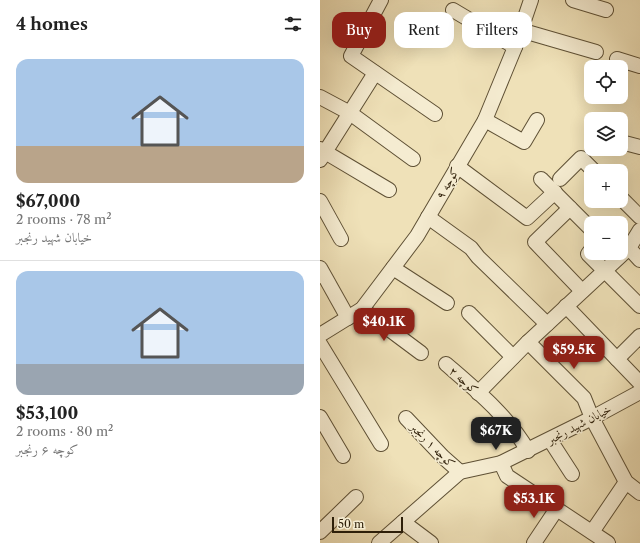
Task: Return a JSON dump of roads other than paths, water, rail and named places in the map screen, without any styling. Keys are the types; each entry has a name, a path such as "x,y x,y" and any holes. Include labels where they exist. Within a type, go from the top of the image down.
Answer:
{"street":[{"path":"381,0 351,56 435,114"},
{"path":"573,0 606,10"},
{"name":"کوچه ۹","path":"523,12 525,2"},
{"path":"452,10 462,16"},
{"path":"532,33 596,52"},
{"name":"کوچه ۹","path":"320,335 362,309 417,236 485,120 513,48"},
{"path":"628,63 640,66"},
{"path":"375,73 322,154 389,190"},
{"path":"320,97 350,113 413,159"},
{"path":"485,120 524,142 537,120"},
{"path":"628,144 640,147"},
{"path":"560,179 581,158 587,164"},
{"path":"457,166 527,218 554,192"},
{"path":"541,179 584,222"},
{"path":"320,201 341,239"},
{"path":"628,205 640,217"},
{"path":"570,208 535,242 582,291"},
{"path":"428,217 471,248 547,324"},
{"path":"478,393 528,342 629,248 640,230"},
{"path":"629,248 640,260"},
{"path":"594,260 640,306"},
{"path":"320,268 348,318"},
{"path":"393,268 447,303"},
{"path":"566,306 640,383"},
{"path":"362,309 421,353"},
{"path":"469,313 513,358"},
{"path":"618,359 640,336"},
{"path":"528,342 584,398 592,418 626,482 640,493"},
{"path":"320,344 381,444"},
{"name":"کوچه ۲","path":"446,364 503,416 521,438 528,451"},
{"name":"خیابان شهید رنجبر","path":"379,543 460,472 501,463 528,451 640,392"},
{"path":"320,417 343,456"},
{"name":"کوچه ۱ رنجبر","path":"406,418 443,457 460,472"},
{"path":"550,440 572,474"},
{"path":"501,463 507,476 592,537 608,543"},
{"path":"592,537 626,482"},
{"path":"320,532 356,497"},
{"path":"534,543 556,510"},
{"path":"403,522 431,543"}]}
